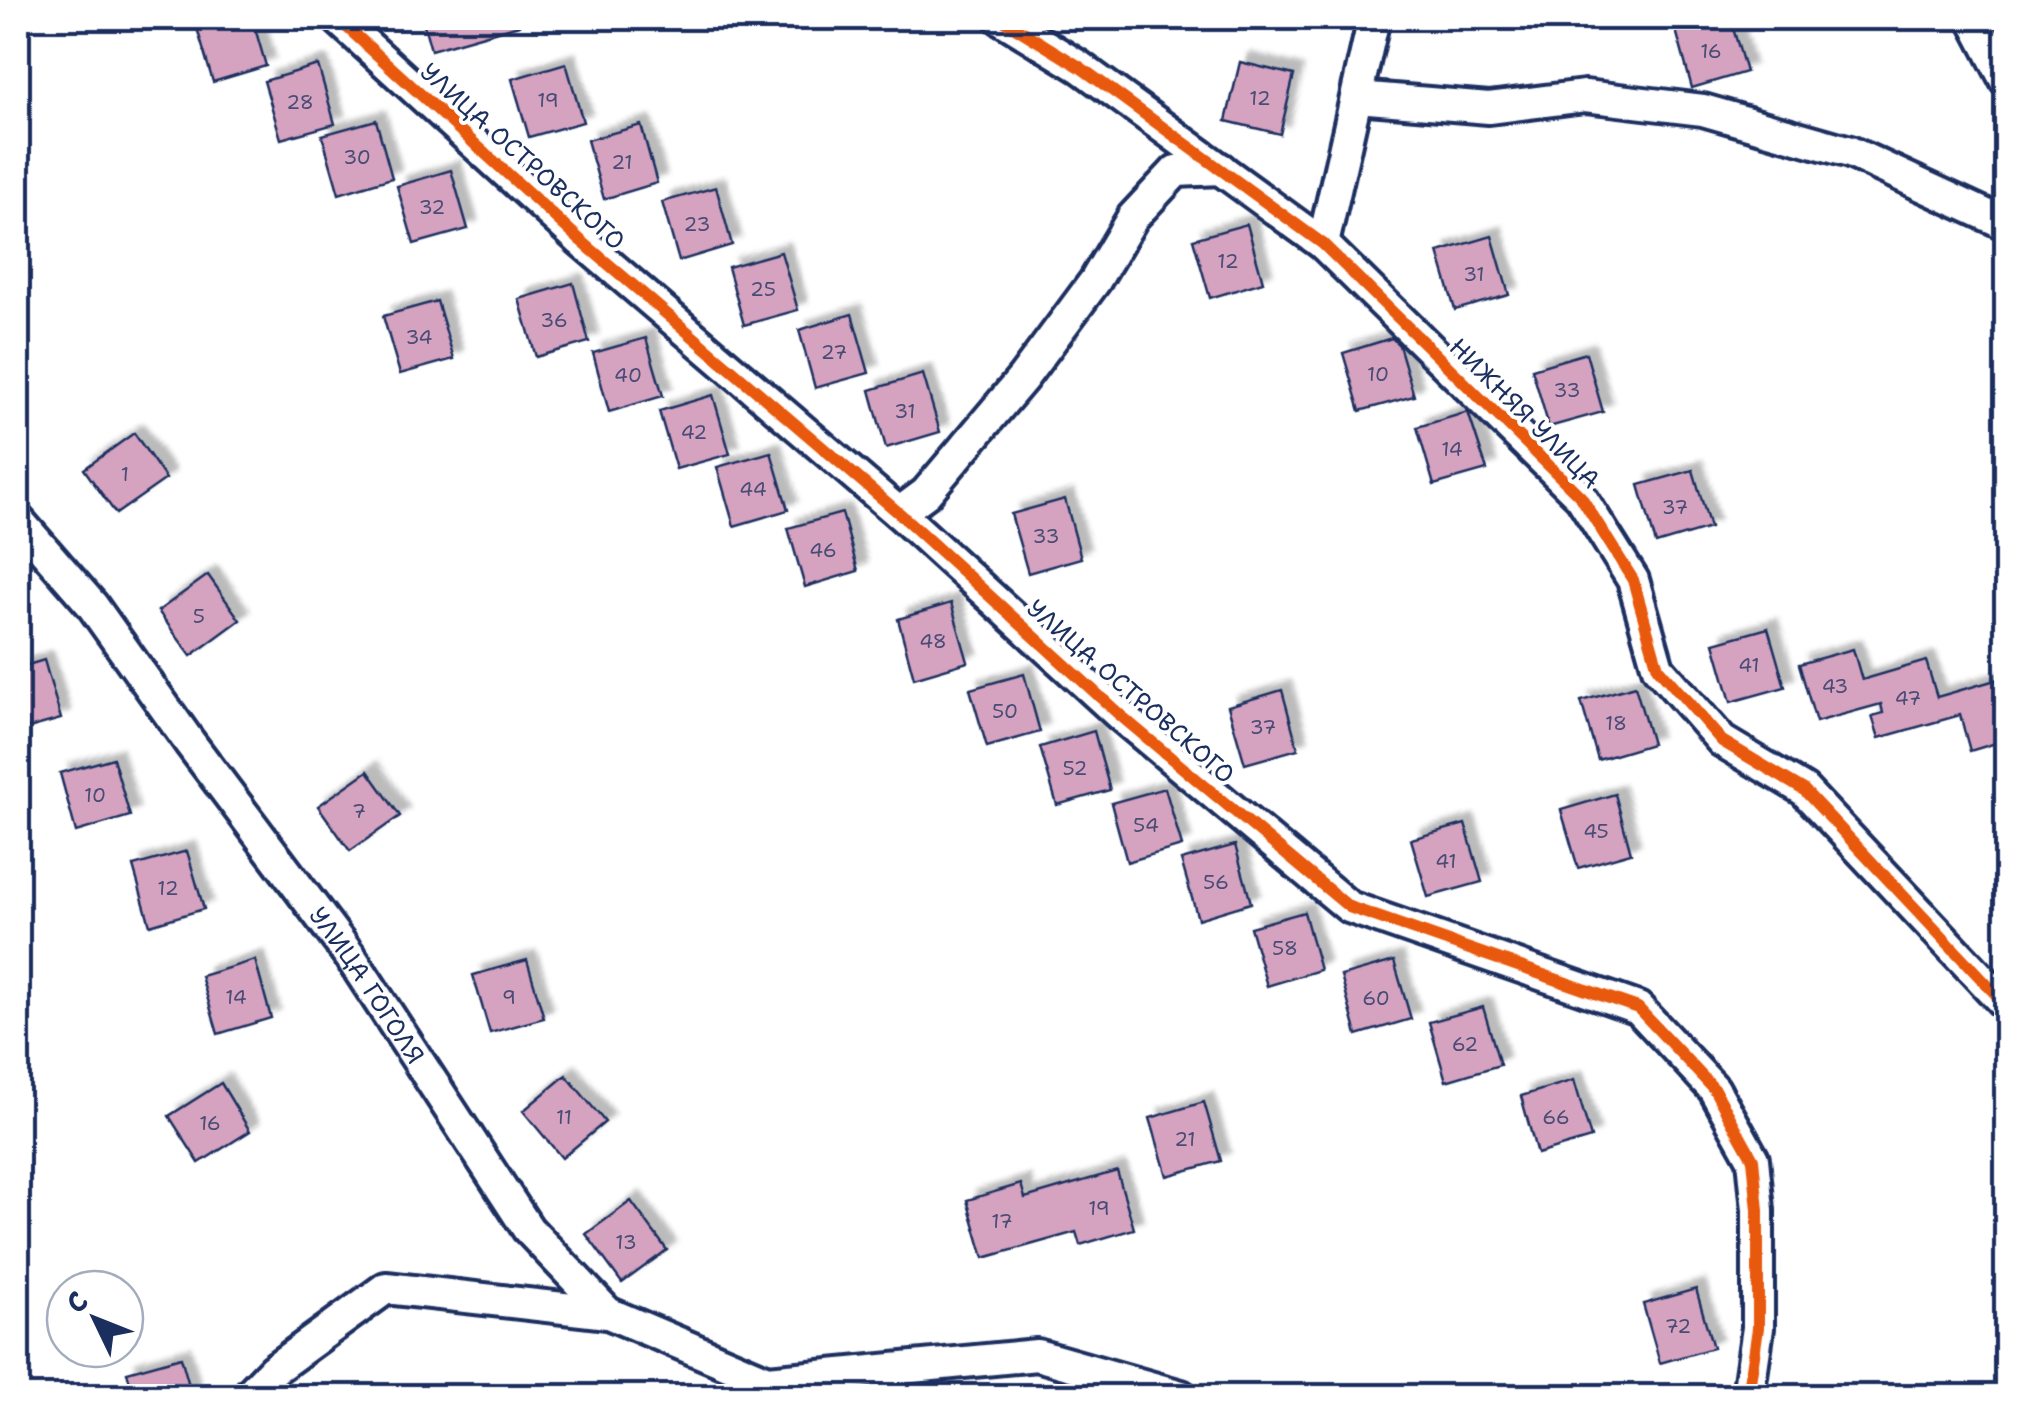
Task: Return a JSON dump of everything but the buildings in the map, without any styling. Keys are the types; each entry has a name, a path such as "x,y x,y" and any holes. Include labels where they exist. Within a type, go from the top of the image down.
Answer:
{"street":[{"name":"УЛИЦА ОСТРОВСКОГО","path":"337,18 579,239 899,513 1122,716 1350,907 1638,1008 1714,1089 1753,1160 1758,1210 1758,1328 1748,1396"},
{"name":"НИЖНЯЯ УЛИЦА","path":"1000,18 1080,67 1323,244 1581,497 1632,580 1658,668 1722,741 1804,790 2006,1006"},
{"path":"1323,244 1374,18"},
{"path":"1973,18 2006,81"},
{"path":"1356,97 1489,108 1585,96 1703,110 1850,152 2006,224"},
{"path":"899,513 926,492 1022,378 1094,281 1133,217 1176,171 1221,170"},
{"name":"УЛИЦА ГОГОЛЯ","path":"18,520 92,605 350,956 528,1229 608,1313 758,1389"},
{"path":"248,1396 273,1370 386,1288 608,1313"},
{"path":"758,1389 1037,1354 1181,1396"}],"cycle path":[{"path":"337,18 579,239 899,513 1121,716 1349,907 1638,1008 1714,1089 1753,1159 1758,1210 1758,1328 1748,1396"},
{"path":"1000,18 1080,67 1323,244 1581,497 1633,580 1658,668 1722,741 1804,790 2006,1005"}]}
